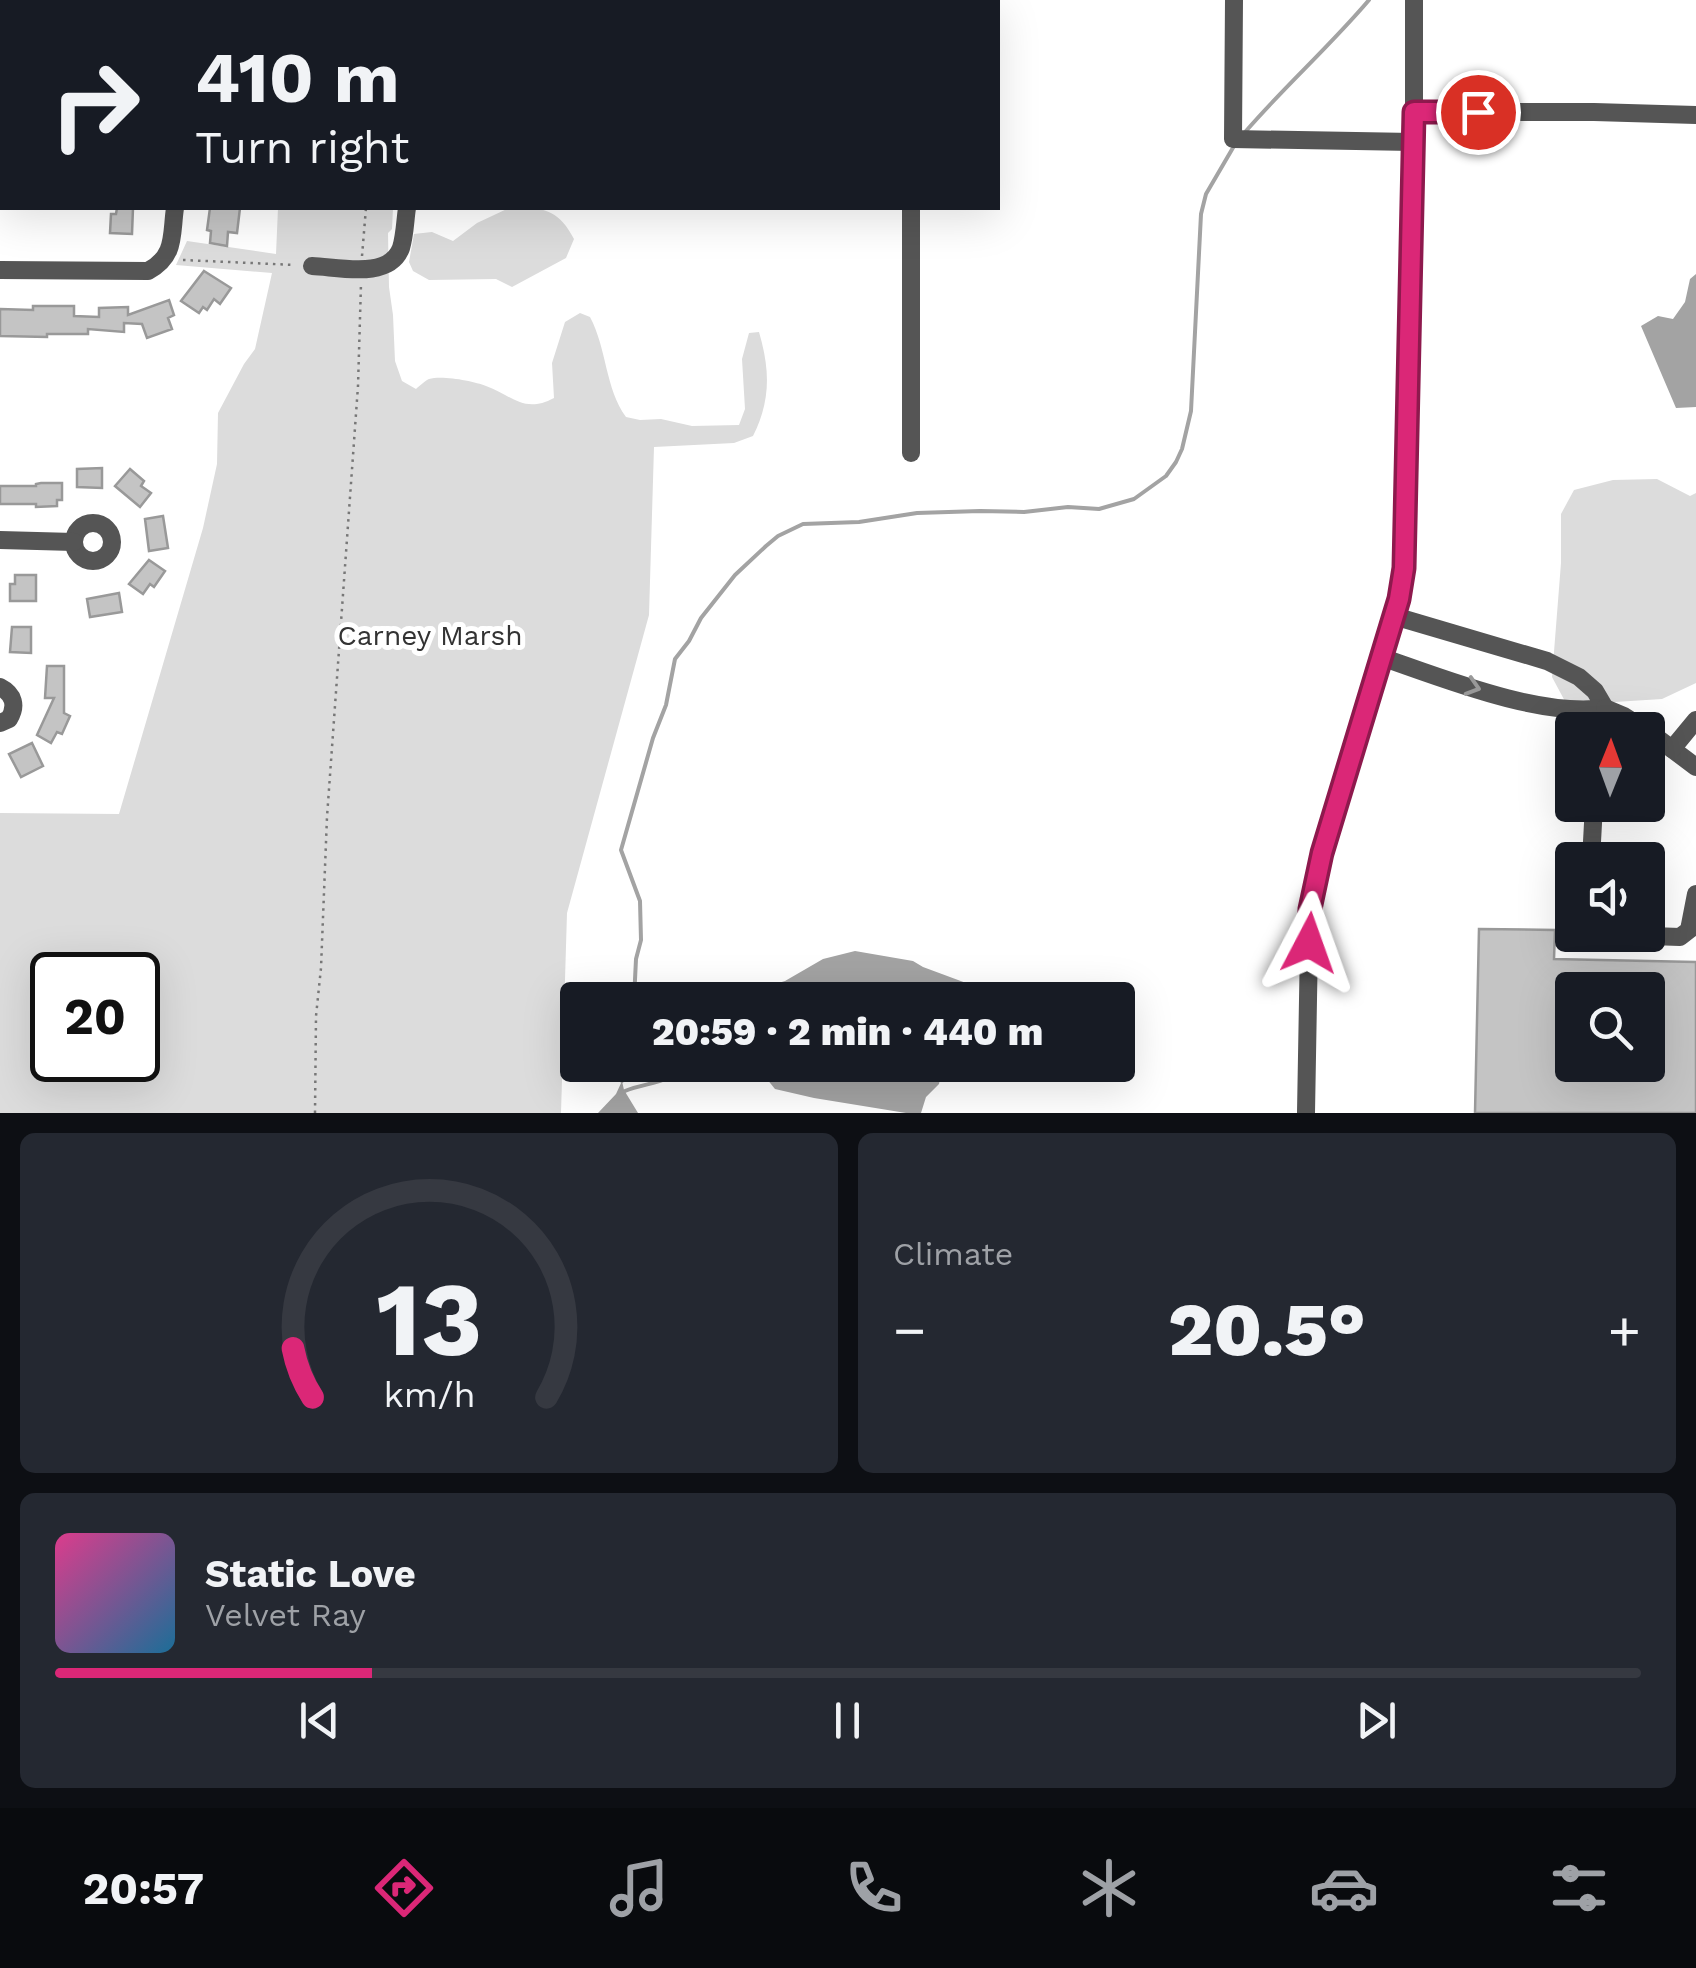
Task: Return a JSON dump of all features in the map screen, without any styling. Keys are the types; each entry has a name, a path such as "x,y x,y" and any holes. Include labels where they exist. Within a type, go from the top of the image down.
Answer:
{"street":[{"path":"1234,0 1234,139 1414,142"},
{"path":"1306,1113 1314,887 1399,599 1404,568 1414,0"},
{"path":"1414,112 1696,115"},
{"path":"0,270 141,272 154,268 167,257 175,210"},
{"path":"312,266 385,266 400,252 407,210"},
{"path":"910,210 911,452"},
{"path":"0,540 74,542"},
{"path":"1394,616 1547,662 1579,677 1610,712"},
{"path":"1381,657 1482,691 1540,705 1584,711 1605,708"},
{"path":"0,687 9,693 14,704 9,720 0,724"},
{"path":"1672,749 1696,720"},
{"path":"1665,744 1696,767"},
{"path":"1665,936 1680,937 1689,930 1696,894"}],"path":[{"path":"315,1113 326,818 358,386 366,210"},
{"path":"167,257 312,266"}],"green space":[{"name":"Carney Marsh","path":"278,210 393,210 392,229 388,233 389,287 395,361 402,381 416,389 429,379 450,378 481,384 526,404 544,402 554,398 552,363 565,322 580,313 590,317 596,329 614,394 626,417 692,426 739,425 745,409 742,359 749,333 759,332 767,385 753,436 734,443 654,447 649,615 567,913 565,982 560,982 561,1113 0,1113 0,813 119,814 203,528 217,464 218,413 255,349 272,273 176,265 187,241 276,254"},
{"path":"505,210 542,210 562,221 574,239 566,258 512,287 496,279 429,280 413,271 409,262 414,234 432,232 453,241 477,223"},
{"path":"1657,479 1690,496 1696,493 1696,683 1662,699 1567,705 1552,677 1561,514 1574,490 1613,480"}],"shaded area":[{"path":"1696,274 1696,407 1676,408 1641,326 1658,316 1673,319 1685,302 1690,279"},
{"path":"855,951 913,961 963,982 782,982 823,959"},
{"path":"622,1082 638,1113 598,1113"},
{"path":"769,1082 939,1082 926,1097 921,1113 775,1089"}],"building":[{"path":"117,210 133,210 132,234 110,233 111,214"},
{"path":"210,210 240,210 237,233 228,232 227,246 210,243 211,231 207,230"},
{"path":"204,271 231,288 220,304 214,299 207,310 203,307 199,313 181,301"},
{"path":"169,300 174,315 168,318 172,329 147,338 142,324 124,323 124,332 88,329 88,334 0,336 0,309 74,306 74,316 99,317 99,308 128,307 128,315"},
{"path":"102,468 102,488 77,487 77,469"},
{"path":"130,469 151,493 140,507 115,486"},
{"path":"62,483 62,500 57,500 57,506 0,504 0,486"},
{"path":"163,516 168,548 149,551 145,519"},
{"path":"149,560 165,571 154,587 150,584 143,594 129,584"},
{"path":"15,575 36,575 36,601 10,601 10,584 15,584"},
{"path":"119,593 122,612 90,617 87,599"},
{"path":"12,627 31,627 31,653 10,652"},
{"path":"47,666 64,666 64,713 70,716 62,734 57,732 51,743 37,735 54,698 45,698"},
{"path":"32,743 43,766 21,777 9,754"},
{"path":"1479,929 1555,930 1554,959 1696,962 1696,1113 1475,1113"}],"waterway":[{"path":"1246,131 1369,0"},
{"path":"635,982 641,940 640,901 621,850 666,705 675,659 701,618 735,575 766,546 803,524 859,522 917,513 1099,509 1134,499 1166,476 1182,449 1191,411 1201,214 1206,194 1234,146"},
{"path":"625,1091 656,1082"}],"route":[{"path":"1309,943 1310,909 1322,853 1399,599 1404,568 1414,112 1478,112"}]}
